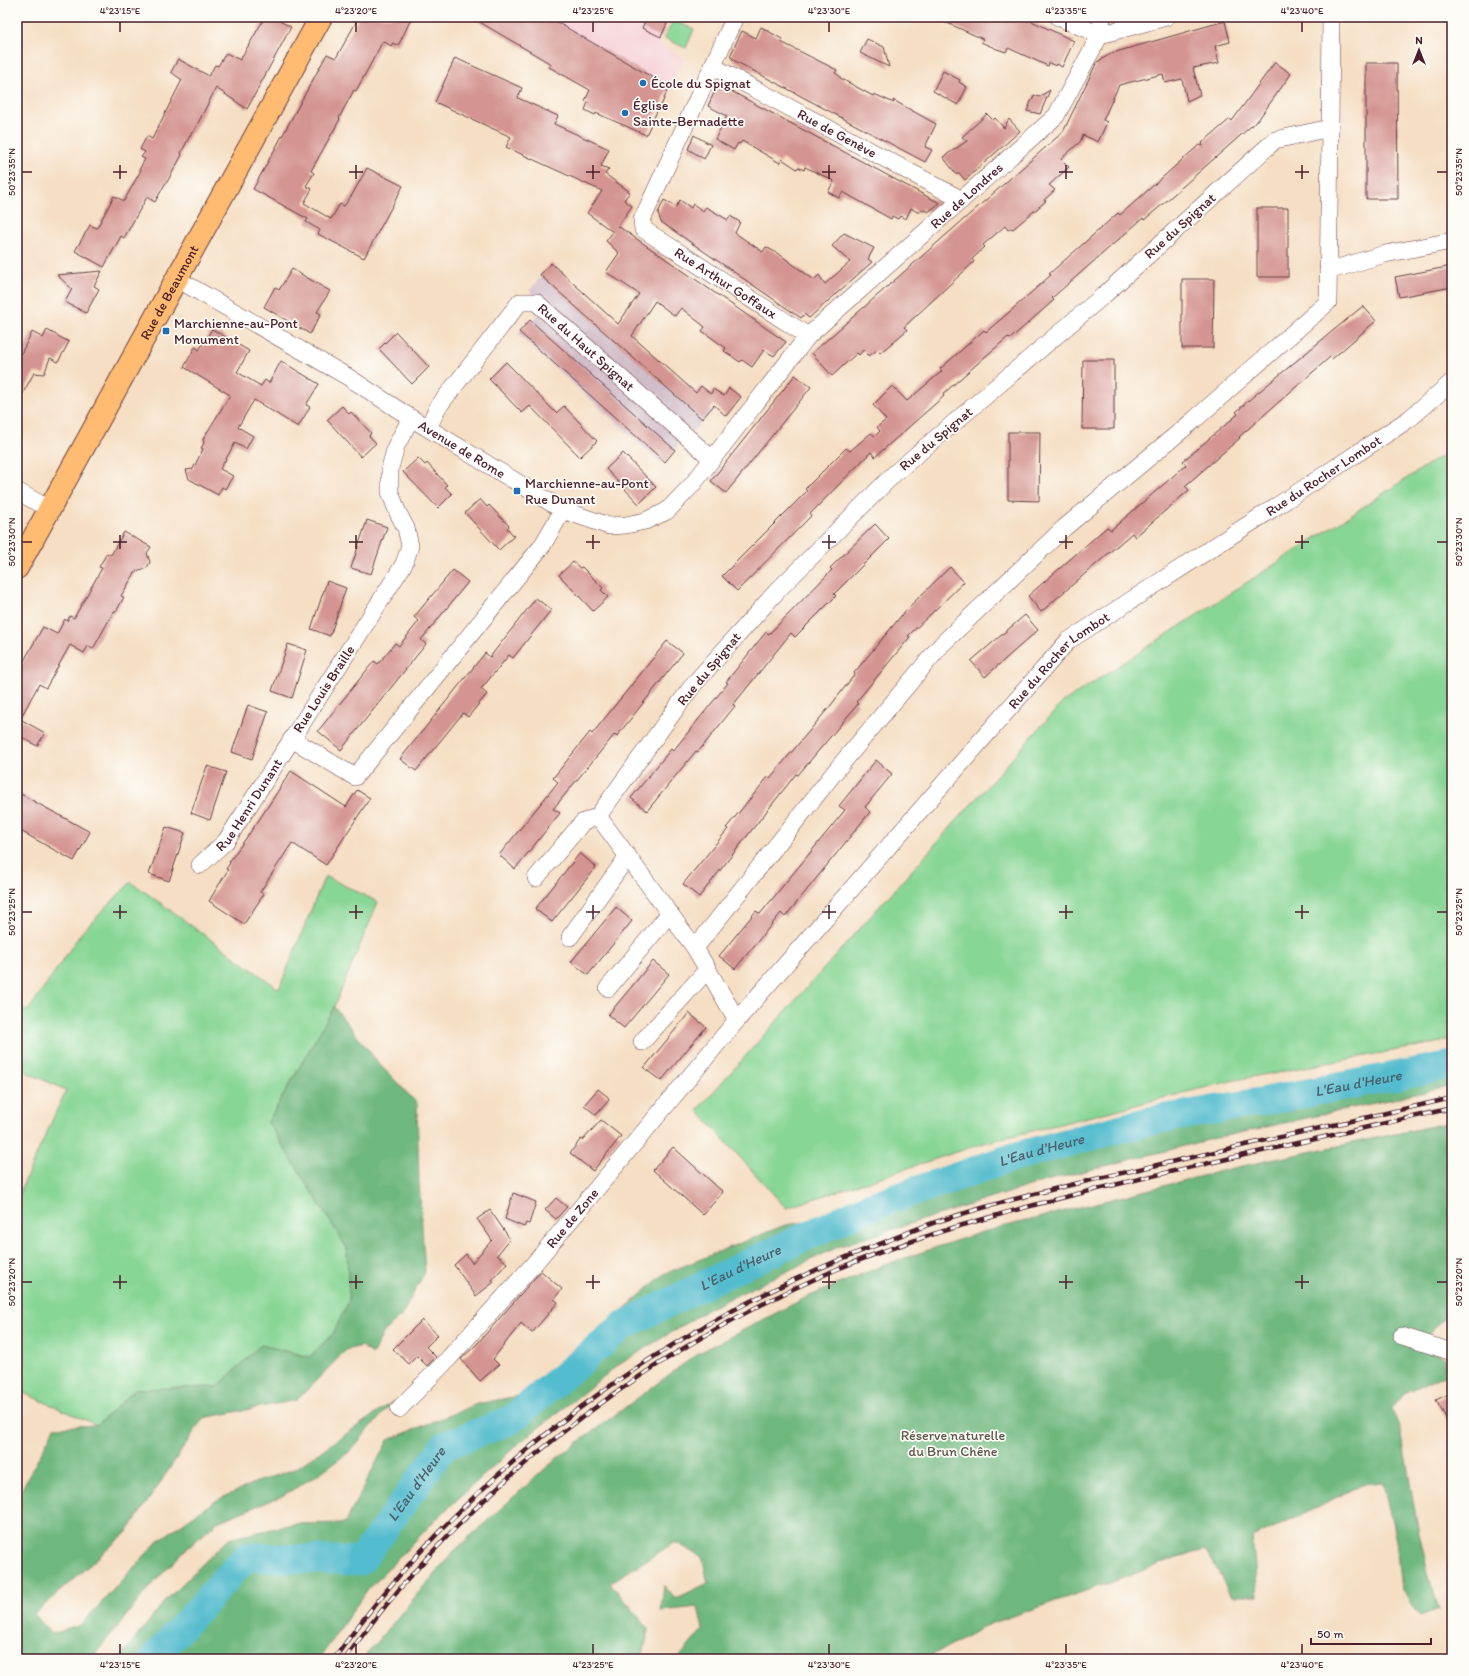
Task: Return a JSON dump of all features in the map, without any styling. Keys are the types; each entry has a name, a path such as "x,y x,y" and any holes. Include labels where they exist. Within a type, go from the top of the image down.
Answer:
{"main road":[{"name":"Rue de Beaumont","path":"17,568 321,17"}],"street":[{"path":"712,66 735,17"},
{"path":"1058,17 1100,35 1166,17"},
{"path":"1100,35 1102,17"},
{"path":"695,948 838,768 942,644 1064,528 1194,420 1328,302 1331,17"},
{"name":"Rue de Londres","path":"808,336 1056,116 1100,35"},
{"name":"Rue de Genève","path":"712,66 962,200"},
{"name":"Rue Arthur Goffaux","path":"712,66 642,220 643,229 808,336"},
{"name":"Rue du Spignat","path":"536,878 582,822 598,816 693,685 777,591 895,473 1104,295 1275,140 1330,128"},
{"path":"1328,272 1385,254 1452,241"},
{"name":"Avenue de Rome","path":"177,279 348,377 411,418 563,510 609,526 626,525 645,521 667,511 692,485 808,336"},
{"name":"Rue du Haut Spignat","path":"428,428 438,407 520,302 536,302 712,459"},
{"name":"Rue du Rocher Lombot","path":"737,1020 1068,641 1294,496 1409,419 1452,382"},
{"name":"Rue Louis Braille","path":"411,418 396,446 390,468 390,492 398,513 406,528 410,546 404,564 292,739 355,777 542,546 563,510"},
{"path":"17,491 49,509"},
{"name":"Rue Henri Dunant","path":"200,865 226,841 292,739"},
{"path":"598,816 695,948 737,1020"},
{"path":"570,936 628,856"},
{"path":"608,988 670,913"},
{"path":"642,1042 708,969"},
{"name":"Rue de Zone","path":"399,1408 448,1359 533,1265 737,1020"},
{"path":"1402,1336 1452,1352"}],"shaded area":[{"name":"École du Spignat","path":"518,17 671,17 658,43 685,58 658,109 514,25"},
{"path":"551,265 712,411 661,463 519,335 538,315 536,302 530,290"}],"green space":[{"path":"673,21 694,29 686,48 664,38"},
{"path":"1452,449 1452,1040 1235,1080 984,1143 786,1208 697,1110 1063,702"},
{"path":"325,876 378,902 334,1007 268,1122 347,1248 349,1301 333,1334 309,1357 261,1345 217,1387 136,1389 97,1425 17,1390 17,1198 66,1090 17,1068 17,1006 28,1011 82,932 131,882 279,989"},
{"path":"334,1007 381,1066 417,1103 419,1183 425,1272 401,1316 383,1333 373,1354 361,1346 346,1350 297,1400 203,1418 128,1531 34,1614 52,1634 81,1625 159,1540 213,1502 259,1481 295,1469 394,1401 349,1452 317,1475 282,1496 217,1522 181,1554 147,1590 91,1659 17,1659 17,1498 55,1427 97,1425 136,1389 217,1387 261,1345 309,1357 333,1334 349,1301 347,1248 268,1122"},
{"path":"1452,1073 1452,1086 1216,1138 1042,1182 840,1246 710,1308 617,1366 519,1443 436,1519 365,1593 319,1659 119,1659 165,1601 228,1539 294,1524 345,1523 388,1440 477,1404 528,1394 664,1274 785,1225 891,1210 1103,1143"},
{"name":"Réserve naturelle du Brun Chêne","path":"1452,1122 1452,1311 1415,1346 1445,1358 1445,1375 1404,1393 1392,1408 1402,1436 1418,1529 1429,1577 1439,1609 1421,1616 1401,1591 1396,1540 1383,1483 1362,1485 1252,1538 1258,1596 1232,1596 1206,1550 1177,1557 1129,1576 992,1623 934,1654 933,1659 678,1659 703,1629 698,1607 661,1611 664,1585 675,1599 708,1583 702,1557 675,1542 610,1583 649,1629 642,1659 362,1659 455,1550 557,1458 697,1354 805,1298 884,1265 979,1233 1233,1168"}],"building":[{"path":"265,17 272,17 291,27 247,109 216,88 181,153 182,155 155,202 147,197 124,238 121,236 104,267 75,251 90,225 97,228 114,196 124,201 141,170 139,170 145,159 141,157 145,152 140,149 147,136 152,139 182,80 171,72 178,59 209,76 215,65 218,66 226,53 240,60"},
{"path":"359,17 412,17 399,44 396,45 393,43 391,46 383,41 356,91 354,90 339,118 340,119 311,171 314,173 306,186 312,189 304,203 331,219 340,204 344,206 352,195 367,168 403,186 364,258 318,234 320,230 306,222 308,219 253,189 327,54 336,58"},
{"path":"471,17 548,17 669,87 646,135 596,113 595,115 585,110 588,102 585,101 590,90 549,67 551,64"},
{"path":"647,17 670,17 661,37 642,28"},
{"path":"934,17 1023,17 1074,41 1062,67 1057,64 1056,66 1049,63 1048,66 1008,48 1006,52 997,49 981,42 983,39"},
{"path":"1225,21 1230,42 1215,46 1219,63 1193,68 1200,95 1187,101 1182,79 1165,83 1163,74 1119,85 1103,120 1107,122 1098,142 1083,135 1080,142 1061,159 1069,167 1049,185 1055,190 1044,200 1046,201 1013,229 1011,228 1008,230 1005,226 983,245 985,247 972,259 974,262 904,327 907,330 880,353 877,350 869,356 863,350 859,355 857,353 832,376 812,353 1063,132 1097,62 1112,53"},
{"path":"761,27 782,39 781,42 837,70 835,73 840,76 840,78 873,96 874,94 894,103 893,100 936,124 925,147 932,150 925,162 735,61 730,56 742,31 756,38"},
{"path":"867,39 884,47 889,67 860,53"},
{"path":"455,58 522,88 518,98 558,116 554,124 609,149 601,166 609,169 605,174 630,192 624,200 632,206 618,226 786,342 774,356 764,350 752,367 742,360 740,362 724,351 726,348 702,331 705,327 681,308 675,316 655,301 632,336 696,393 701,386 711,394 713,389 724,396 729,388 741,397 726,416 714,405 702,419 540,275 551,263 618,324 639,294 606,272 619,253 606,241 613,232 587,213 602,191 506,147 511,137 435,102"},
{"path":"1275,62 1291,74 1258,120 1156,210 1144,220 1143,218 1052,298 1054,300 1010,339 1008,337 986,356 943,394 944,396 875,457 871,452 810,514 811,516 737,591 722,576 807,491 805,489 846,448 850,451 871,433 875,436 880,431 877,427 886,420 873,405 892,386 907,401 942,371 940,369 984,330 986,332 1007,314 1051,275 1049,274 1118,213 1120,215 1199,145 1203,146 1202,143 1230,119 1232,121"},
{"path":"1366,63 1397,63 1398,199 1366,199"},
{"path":"943,71 960,80 959,82 967,87 958,105 933,91"},
{"path":"718,84 940,203 928,212 922,209 920,212 917,212 911,208 906,219 900,216 898,219 892,216 891,219 843,192 839,198 828,192 834,181 805,167 804,170 798,167 797,169 782,159 780,163 742,141 740,144 738,143 734,150 715,139 727,116 708,106"},
{"path":"1050,90 1040,114 1027,111 1034,95 1039,97"},
{"path":"987,114 993,120 995,118 1004,128 1009,119 1020,131 965,180 959,173 957,175 943,157 967,141 962,137"},
{"path":"694,135 711,145 704,159 688,149"},
{"path":"664,200 676,207 680,200 691,208 693,204 703,211 706,207 728,220 730,216 740,222 735,233 763,252 766,247 782,256 814,280 819,275 825,284 850,262 832,246 844,233 874,248 868,259 872,262 809,318 804,314 801,318 661,222 658,213"},
{"path":"1257,208 1288,208 1288,277 1257,277"},
{"path":"1452,266 1452,287 1399,297 1395,277"},
{"path":"292,269 330,291 317,312 321,314 310,334 264,307 275,287 279,290"},
{"path":"102,271 94,286 99,289 86,313 65,302 72,289 57,275"},
{"path":"1182,279 1214,279 1213,348 1182,348"},
{"path":"1363,306 1376,321 1332,359 1330,357 1239,437 1240,438 1185,486 1189,490 1135,537 1132,533 1041,612 1028,596 1107,527 1111,530 1186,465 1183,461 1238,414 1236,412 1249,400"},
{"path":"530,320 675,450 665,462 519,332"},
{"path":"212,329 249,351 237,372 261,386 265,380 269,383 281,361 319,384 306,405 310,407 298,427 254,400 238,427 253,436 246,449 235,443 220,469 233,476 225,489 222,487 218,495 189,479 186,470 193,469 203,449 201,448 204,443 203,439 230,395 184,367 195,347 199,350"},
{"path":"47,330 69,342 58,362 50,358 44,374 34,373 17,404 17,352 21,354 32,332 43,338"},
{"path":"396,332 429,367 412,384 379,349"},
{"path":"1083,360 1114,360 1114,429 1082,429"},
{"path":"506,362 556,413 564,406 597,441 580,457 530,406 522,413 489,379"},
{"path":"795,375 811,387 726,493 711,481"},
{"path":"342,406 349,414 351,412 371,433 369,436 376,443 361,457 327,420"},
{"path":"1008,432 1040,432 1039,501 1008,500"},
{"path":"623,453 656,487 639,504 606,469"},
{"path":"418,458 425,465 427,463 447,485 445,487 452,494 438,508 403,472"},
{"path":"480,499 487,507 489,505 509,526 507,528 514,536 499,550 465,513"},
{"path":"367,520 387,527 371,574 351,568"},
{"path":"875,524 889,539 834,594 836,596 795,637 791,633 733,705 735,706 698,752 696,751 647,811 631,798 671,749 673,751 728,683 726,682 766,632 769,634 832,570 830,568"},
{"path":"124,532 151,547 147,553 150,562 147,568 136,571 121,596 124,597 116,612 114,611 93,649 88,646 84,653 70,645 46,688 39,684 20,719 45,733 37,746 17,734 17,673 43,627 57,634 65,619 67,621 70,616 74,618 102,568 99,567 107,553 111,555"},
{"path":"573,562 580,568 582,567 603,588 601,590 608,597 593,611 559,575"},
{"path":"950,567 964,582 908,636 910,637 856,702 858,704 798,775 796,774 699,897 683,884 728,829 726,828 831,705 855,674 854,673 906,610"},
{"path":"453,570 468,582 421,640 426,644 341,750 318,731 374,661 378,664 395,643 399,646 419,621 414,617"},
{"path":"327,581 346,588 330,636 311,629"},
{"path":"536,598 551,610 513,658 509,655 481,689 487,694 468,717 463,713 416,771 400,759 485,653 490,657"},
{"path":"1025,615 1038,630 985,677 971,661"},
{"path":"667,641 683,653 617,736 615,734 553,809 560,813 515,869 499,855 558,782 553,778 590,732 592,734"},
{"path":"288,644 307,650 292,698 272,691"},
{"path":"248,705 268,712 252,759 232,752"},
{"path":"876,760 892,774 865,807 870,812 785,917 781,913 735,969 719,956 756,911 760,914 845,810 839,806"},
{"path":"207,766 226,772 210,820 191,813"},
{"path":"291,771 346,807 357,790 370,798 326,865 292,843 260,892 264,894 244,924 209,901 228,870 226,869 230,863 229,862"},
{"path":"17,792 90,832 74,861 17,829"},
{"path":"166,827 185,833 169,881 149,874"},
{"path":"580,853 596,867 552,922 535,909"},
{"path":"616,907 632,921 588,975 571,962"},
{"path":"653,961 669,974 624,1028 608,1015"},
{"path":"689,1013 706,1027 661,1081 644,1068"},
{"path":"598,1089 608,1097 609,1100 596,1115 584,1105"},
{"path":"601,1120 621,1136 593,1171 570,1153 581,1139 583,1140"},
{"path":"673,1147 723,1192 703,1215 653,1170"},
{"path":"513,1193 536,1202 529,1224 526,1223 524,1227 505,1219"},
{"path":"556,1198 567,1207 556,1219 545,1210"},
{"path":"490,1210 510,1239 497,1255 507,1263 492,1280 494,1282 476,1296 454,1265 466,1254 472,1263 492,1240 477,1219"},
{"path":"541,1271 562,1289 554,1299 558,1302 532,1333 521,1323 493,1359 499,1365 480,1381 461,1359 477,1344"},
{"path":"422,1320 438,1335 426,1347 436,1357 427,1366 417,1356 409,1364 393,1349"},
{"path":"1452,1392 1452,1429 1436,1400"}],"waterway":[{"name":"L'Eau d'Heure","path":"153,1659 246,1557 361,1561 444,1446 511,1420 624,1325 736,1269 869,1207 1017,1156 1149,1121 1266,1101 1452,1065"}],"railway":[{"path":"334,1659 387,1590 446,1525 509,1465 577,1410 649,1360 724,1315 802,1276 916,1229 965,1213 1025,1196 1452,1098"},
{"path":"345,1659 393,1597 446,1538 503,1483 564,1432 628,1384 695,1341 764,1303 835,1270 911,1241 945,1230 1102,1188 1452,1108"}],"place":[{"name":"École du Spignat","path":"643,83"},
{"name":"Église Sainte-Bernadette","path":"625,113"},
{"name":"Marchienne-au-Pont Monument","path":"166,331"},
{"name":"Marchienne-au-Pont Rue Dunant","path":"517,491"}]}
